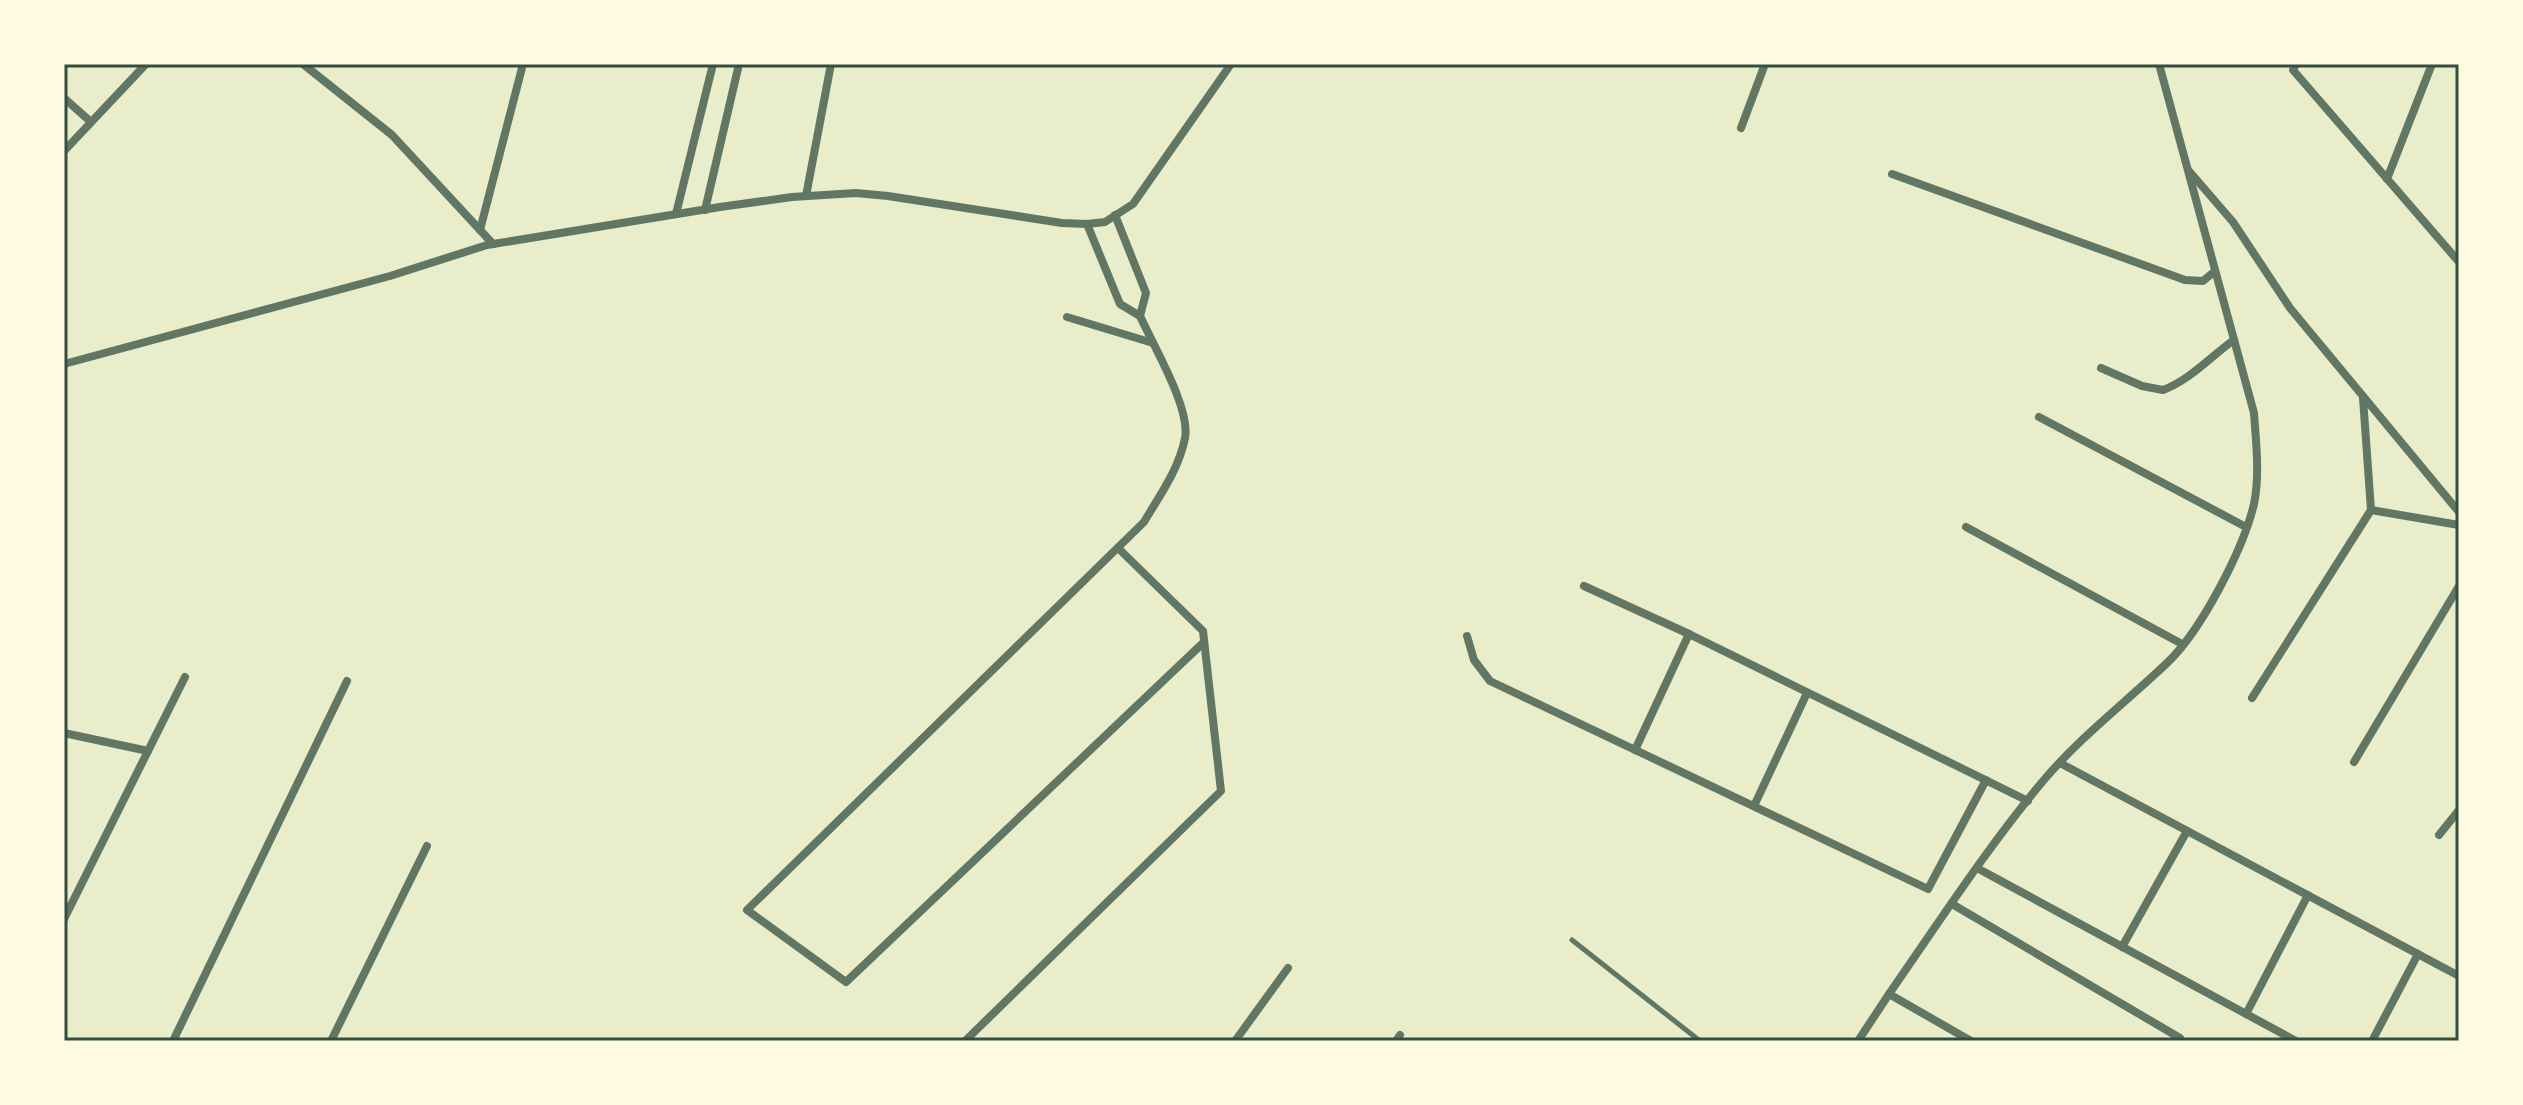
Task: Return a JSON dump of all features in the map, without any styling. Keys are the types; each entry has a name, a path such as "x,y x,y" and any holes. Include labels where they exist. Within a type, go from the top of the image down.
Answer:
{"street":[{"path":"64,151 146,64"},
{"path":"303,64 392,135 493,244"},
{"path":"480,230 523,64"},
{"path":"676,214 713,64"},
{"path":"705,210 739,64"},
{"path":"806,196 831,64"},
{"path":"64,364 390,276 493,244 806,196 856,193 1087,224 1105,222 1133,204 1231,64"},
{"path":"1741,128 1765,64"},
{"path":"1858,1041 1977,868 2028,801 2108,713 2169,661 2214,601 2254,504 2257,453 2254,413 2159,64"},
{"path":"2296,64 2293,70 2459,262"},
{"path":"2387,179 2432,64"},
{"path":"64,98 91,122"},
{"path":"2188,169 2233,222 2290,308 2459,512"},
{"path":"1892,174 2185,280 2203,281 2215,271"},
{"path":"1115,215 1146,293 1140,316"},
{"path":"1087,224 1120,304 1140,316 1184,411 1186,435 1175,469 1144,522 747,910 846,982 1204,642"},
{"path":"1067,317 1153,343"},
{"path":"2101,368 2134,383 2163,390 2188,377 2209,357 2234,340"},
{"path":"2252,698 2371,510 2363,397"},
{"path":"2039,417 2246,527"},
{"path":"2371,510 2459,525"},
{"path":"1966,527 2182,644"},
{"path":"965,1041 1221,791 1203,631 1118,548"},
{"path":"1584,586 1689,634 2028,801"},
{"path":"2354,762 2459,586"},
{"path":"1635,750 1689,634"},
{"path":"1467,636 1474,660 1490,681 1928,889 1986,780"},
{"path":"64,919 185,677"},
{"path":"173,1041 347,681"},
{"path":"1754,806 1807,693"},
{"path":"64,733 148,751"},
{"path":"2060,763 2459,976"},
{"path":"2439,835 2459,810"},
{"path":"2122,947 2187,831"},
{"path":"331,1041 427,846"},
{"path":"1977,868 2296,1041"},
{"path":"64,889 76,895"},
{"path":"2246,1014 2308,895"},
{"path":"1952,904 2180,1038"},
{"path":"2372,1041 2418,954"},
{"path":"1235,1041 1288,968"},
{"path":"1889,994 1971,1041"}],"lane":[{"path":"1572,940 1700,1041"}]}
